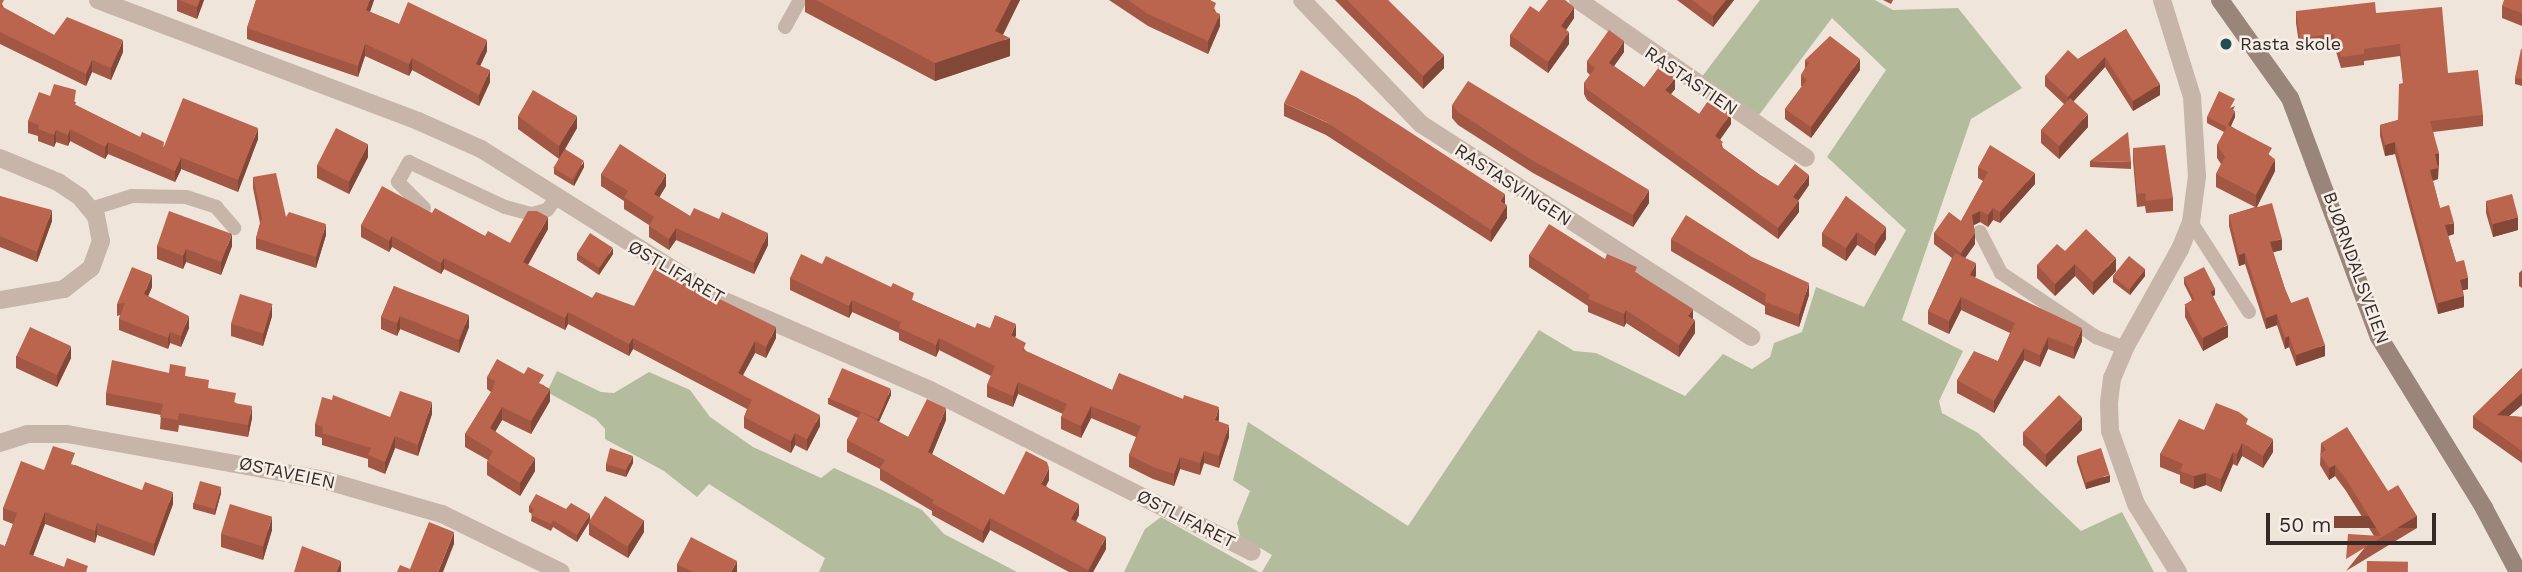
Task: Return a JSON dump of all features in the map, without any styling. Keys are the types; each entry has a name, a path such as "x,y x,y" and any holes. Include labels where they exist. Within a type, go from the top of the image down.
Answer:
{"street":[{"name":"ØSTLIFARET","path":"98,0 418,121 481,149 720,299 930,390 1252,552"},
{"name":"RASTASVINGEN","path":"1302,0 1421,124 1751,337"},
{"name":"RASTASTIEN","path":"1578,0 1806,158"},
{"path":"2162,0 2192,97 2197,176 2191,222 2112,378 2110,431 2136,504 2178,572"},
{"name":"BJØRNDALSVEIEN","path":"2220,0 2290,98 2379,337 2517,564"},
{"path":"0,159 58,183 92,209 101,241 95,261 81,279 64,289 0,300"},
{"name":"ØSTAVEIEN","path":"0,443 27,434 68,434 324,480 442,514 561,572"}],"lane":[{"path":"785,27 800,0"},
{"path":"424,208 398,182 409,162 420,163 505,207 531,214 547,210 557,197"},
{"path":"92,209 132,196 186,197 216,207 234,228"},
{"path":"2191,222 2249,312"},
{"path":"1980,232 2001,273 2096,337 2125,348"}],"green space":[{"path":"1760,0 1875,0 1893,10 1958,8 2022,88 1971,119 1902,320 1963,351 1939,401 1942,413 1978,433 2081,531 2122,512 2154,572 1262,572 1272,555 1240,536 1237,523 1250,491 1233,480 1248,422 1408,526 1539,330 1574,351 1596,353 1685,396 1723,354 1752,369 1770,357 1774,343 1802,332 1816,287 1864,307 1906,230 1827,157 1886,70 1832,18 1759,115 1701,78"},
{"path":"557,371 601,392 614,393 649,372 690,390 710,417 753,447 821,478 834,468 882,490 922,510 944,534 1017,572 819,572 825,558 709,484 697,497 664,471 605,439 605,429 596,419 547,392"},
{"path":"1161,517 1259,572 1124,572 1145,529"}],"building":[{"path":"0,0 4,0 1,6 54,35 67,17 123,40 111,68 92,60 86,74 0,32"},
{"path":"179,0 200,0 197,7"},
{"path":"256,0 370,0 366,10 399,24 408,2 487,40 476,64 490,70 479,95 412,58 409,64 365,44 358,66 247,28"},
{"path":"816,0 1011,0 995,31 1010,38 935,63"},
{"path":"1128,0 1210,0 1216,3 1213,11 1220,14 1208,41 1148,14"},
{"path":"1347,0 1388,0 1444,55 1423,76"},
{"path":"1548,0 1565,0 1574,7 1561,26 1569,32 1548,62 1510,35 1530,6 1539,12"},
{"path":"1692,0 1726,0 1713,16"},
{"path":"2504,0 2522,0 2522,13 2502,6"},
{"path":"2375,2 2376,13 2442,7 2448,73 2478,70 2483,115 2430,121 2439,153 2435,154 2438,168 2430,170 2440,208 2449,205 2454,223 2445,225 2456,262 2464,260 2468,277 2460,280 2464,296 2438,303 2395,142 2385,145 2380,125 2398,120 2399,84 2403,83 2400,44 2364,49 2364,54 2341,57 2334,34 2300,38 2296,11"},
{"path":"2126,29 2160,84 2133,101 2105,57 2068,97 2045,76 2068,50 2078,59"},
{"path":"1609,30 1624,41 1609,63 1644,87 1659,67 1675,78 1665,90 1699,114 1710,98 1731,113 1715,136 1723,142 1720,146 1760,175 1778,186 1795,164 1809,175 1793,197 1799,201 1778,228 1587,89 1584,83 1595,68 1587,61"},
{"path":"1830,36 1860,59 1811,127 1785,109 1807,80 1801,75 1809,63 1805,60"},
{"path":"2522,49 2522,79 2515,78"},
{"path":"1301,70 1356,97 1505,194 1500,201 1507,205 1491,230 1326,122 1284,103"},
{"path":"1468,81 1649,190 1633,215 1533,161 1458,112 1452,105"},
{"path":"54,84 76,90 74,104 140,137 142,132 164,142 163,149 183,98 258,128 238,180 175,155 181,158 175,171 108,142 105,147 70,129 68,135 56,130 54,135 38,129 39,125 28,121 39,92 50,96"},
{"path":"533,90 577,116 559,146 518,116"},
{"path":"2219,91 2235,99 2230,108 2235,111 2227,127 2207,117"},
{"path":"2070,98 2088,114 2059,146 2041,130"},
{"path":"2228,125 2272,148 2268,155 2275,159 2256,195 2216,174 2225,157 2217,145"},
{"path":"336,128 368,144 349,182 317,165"},
{"path":"2128,132 2131,162 2090,161"},
{"path":"620,144 666,174 654,194 690,216 694,208 719,219 722,212 768,233 754,263 676,228 669,239 649,226 654,217 624,197 628,191 601,174"},
{"path":"1990,145 2035,173 2000,212 1993,208 1988,215 1980,211 1972,215 1975,233 1961,253 1934,233 1949,212 1961,221 1988,172 1978,167"},
{"path":"2165,145 2173,198 2146,201 2145,193 2137,194 2133,148"},
{"path":"565,149 584,161 572,179 553,168"},
{"path":"276,173 286,217 289,212 326,224 316,257 256,238 262,218 253,177"},
{"path":"382,186 432,213 435,208 485,236 488,231 510,243 528,211 537,211 548,217 523,262 592,298 596,292 634,306 655,267 776,327 766,347 755,341 738,373 820,415 807,439 795,433 791,441 744,417 752,400 633,338 629,344 568,312 565,318 444,258 441,263 392,236 389,241 361,225"},
{"path":"2512,194 2518,217 2492,224 2486,201"},
{"path":"0,196 52,210 37,252 0,236"},
{"path":"1846,196 1886,227 1875,244 1857,232 1846,248 1822,233"},
{"path":"2272,203 2282,239 2270,242 2285,289 2291,303 2308,297 2325,345 2296,355 2289,336 2285,338 2277,314 2266,318 2245,253 2239,255 2229,215"},
{"path":"169,211 232,234 221,262 186,249 183,256 157,246"},
{"path":"1686,215 1752,257 1809,283 1799,315 1765,302 1766,294 1671,239"},
{"path":"1549,224 1605,259 1607,254 1637,267 1635,272 1693,309 1688,316 1695,320 1679,345 1626,310 1624,314 1588,299 1590,295 1529,255"},
{"path":"2086,229 2116,258 2093,282 2075,264 2055,284 2037,265 2057,244 2065,251"},
{"path":"590,233 613,248 600,268 577,253"},
{"path":"1955,253 1976,263 1970,275 2082,328 2074,347 2048,337 2040,355 2024,348 1994,401 1957,380 1974,351 1998,361 2015,323 1961,297 1949,321 1928,311"},
{"path":"801,254 822,264 826,256 891,287 893,283 914,293 912,300 975,328 977,323 990,328 995,315 1016,324 1011,335 1026,343 1023,350 1112,390 1119,373 1183,399 1184,395 1219,407 1215,420 1229,425 1219,456 1204,451 1200,463 1180,457 1174,474 1153,467 1129,455 1141,426 1091,406 1081,426 1061,417 1067,404 1018,382 1013,396 987,385 995,366 939,338 936,345 899,328 901,322 852,300 849,306 790,278"},
{"path":"2129,256 2145,269 2129,289 2113,276"},
{"path":"132,267 152,275 144,294 189,316 181,336 170,332 168,338 119,319 125,303 117,304"},
{"path":"2204,267 2215,289 2195,300 2184,277"},
{"path":"394,286 469,315 459,340 400,316 397,323 381,317"},
{"path":"2210,291 2228,325 2202,338 2184,305"},
{"path":"240,294 273,304 263,334 231,324"},
{"path":"30,327 71,346 57,375 16,356"},
{"path":"497,359 524,374 528,367 544,375 539,383 550,389 531,421 502,407 490,428 535,458 520,483 487,462 493,451 465,434 492,391 495,381 487,377"},
{"path":"112,360 169,373 170,364 186,367 185,376 209,380 208,388 236,393 234,403 252,406 248,425 179,413 178,420 160,417 163,404 106,393"},
{"path":"842,368 891,389 878,419 829,398"},
{"path":"2522,368 2522,393 2497,415 2522,417 2522,451 2473,416"},
{"path":"400,391 432,402 418,445 395,436 385,462 368,455 371,448 322,433 323,427 315,424 322,397 332,400 333,395 390,417"},
{"path":"2059,395 2082,417 2046,455 2023,432"},
{"path":"927,399 946,408 928,452 1004,495 1026,451 1047,462 1049,468 1041,484 1079,504 1071,519 1106,537 1088,570 990,518 983,531 932,503 934,500 880,468 885,460 847,440 861,412 908,437"},
{"path":"2216,403 2239,412 2248,419 2246,424 2273,439 2263,456 2242,443 2237,454 2233,452 2221,479 2206,473 2194,476 2180,471 2183,464 2160,454 2179,419 2204,430"},
{"path":"2347,427 2388,491 2398,485 2417,516 2346,559 2348,534 2381,536 2346,479 2335,465 2329,468 2320,454 2326,450 2321,443"},
{"path":"53,446 75,453 71,464 142,490 145,482 173,492 154,544 97,523 95,531 45,512 29,554 64,567 67,558 88,566 86,572 0,572 0,544 5,546 17,513 3,508 21,461 44,470"},
{"path":"610,448 633,456 626,470 606,464"},
{"path":"2101,448 2110,475 2086,482 2077,456"},
{"path":"200,481 221,487 215,509 194,503"},
{"path":"536,494 566,509 571,503 590,514 577,535 553,520 551,524 531,515 534,509 529,506"},
{"path":"605,496 644,520 628,547 589,522"},
{"path":"230,504 272,517 263,547 221,534"},
{"path":"429,522 454,532 438,572 397,572 400,565 410,569"},
{"path":"691,537 737,561 731,572 693,572 677,564"},
{"path":"302,546 341,561 336,572 294,572"},
{"path":"2367,561 2408,562 2408,572 2367,572"}],"place":[{"name":"Rasta skole","path":"2226,44"}]}
